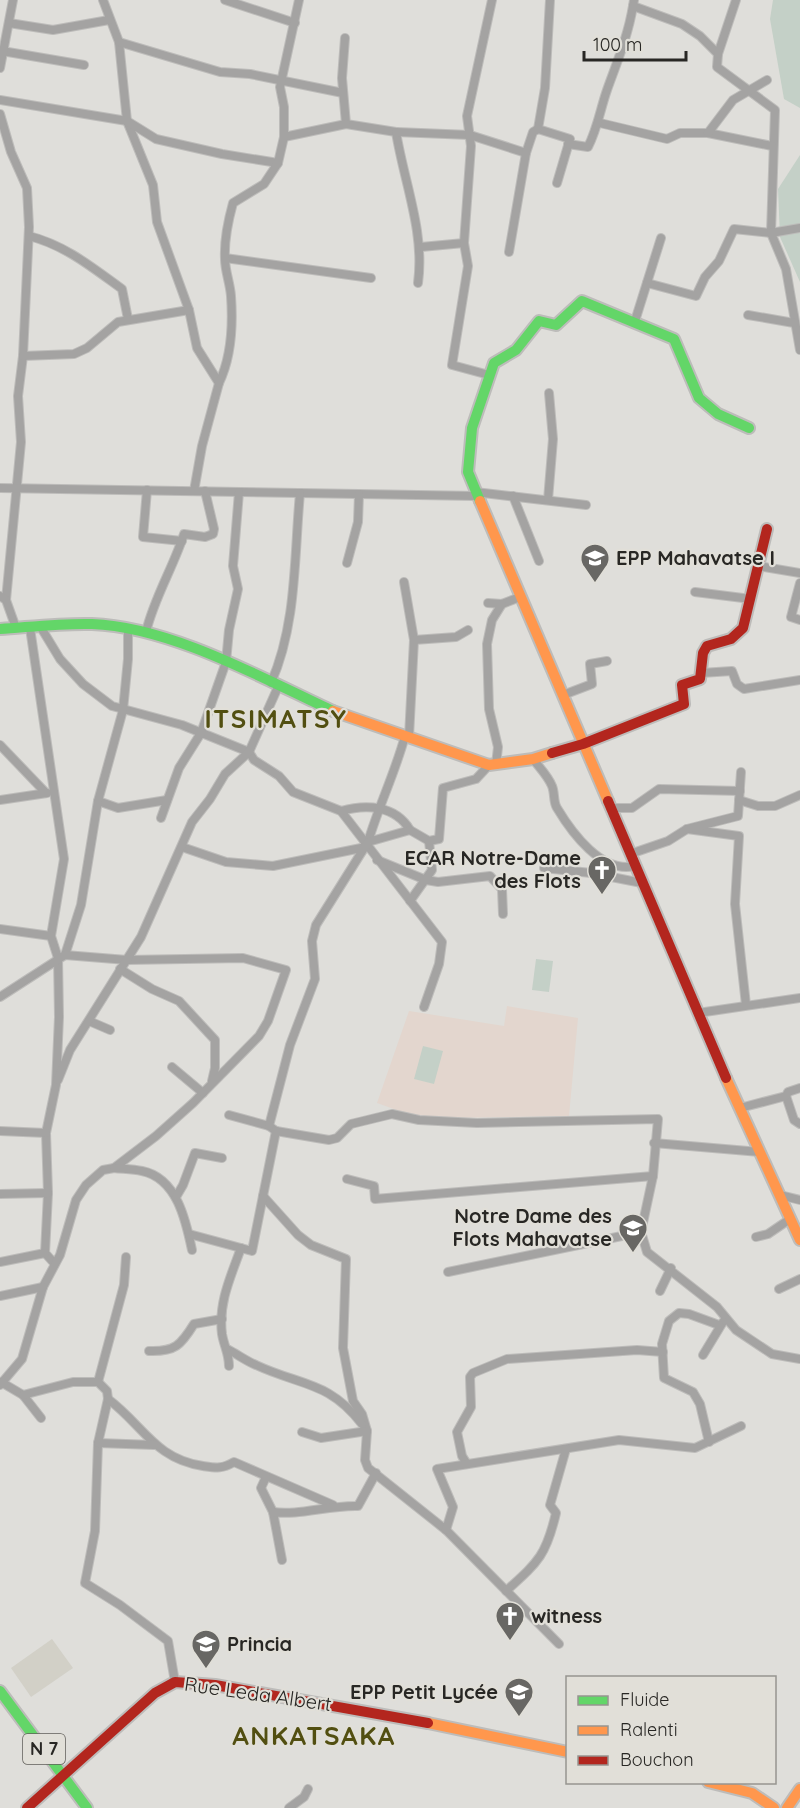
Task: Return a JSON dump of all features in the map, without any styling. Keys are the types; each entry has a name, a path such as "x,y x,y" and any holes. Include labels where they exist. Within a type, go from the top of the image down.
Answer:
{"street":[{"path":"0,68 13,0"},
{"path":"103,0 119,42 127,121 149,174 157,222 189,310 197,348 219,383"},
{"path":"225,0 295,23"},
{"path":"194,491 202,446 229,353 231,296 225,258 227,225 233,203 264,184 278,163 284,137 281,80 299,0"},
{"path":"489,375 452,365 468,266 464,243 471,146 467,116 492,0"},
{"path":"509,252 526,153 533,132 538,129 545,88 550,0"},
{"path":"736,0 718,54 717,67 775,110 772,146 774,153 771,233 786,269 800,350"},
{"path":"568,144 588,147 600,123 606,92 629,30 634,3 682,24 700,36 718,54"},
{"path":"9,23 52,30 109,20"},
{"path":"345,38 343,93 346,124"},
{"path":"119,42 201,68 281,80 343,93"},
{"path":"2,51 84,65"},
{"path":"708,133 733,100 767,80"},
{"path":"0,100 127,121 156,139 222,154 278,163"},
{"path":"0,114 11,152 27,188 29,236 23,356 18,396 21,442 18,489 3,598 16,628"},
{"path":"600,123 668,139 680,133 708,133 772,146"},
{"path":"284,137 346,124 396,132 470,135 526,153"},
{"path":"538,129 570,139 557,183"},
{"path":"396,132 402,170 421,247 418,283"},
{"path":"646,283 696,296 705,277 719,261 734,229 771,233 800,228"},
{"path":"29,236 47,241 78,258 122,289 128,319"},
{"path":"635,321 661,238"},
{"path":"421,247 464,243"},
{"path":"225,258 371,278"},
{"path":"749,428 707,407 696,392 682,351 674,339 582,301 556,325 539,321 516,350 504,355 494,363 475,418 468,456 468,472 698,1013 800,1240"},
{"path":"23,356 74,354 87,348 118,322 189,310"},
{"path":"748,315 794,323"},
{"path":"548,500 554,439 549,393"},
{"path":"0,489 476,494 513,496 586,506"},
{"path":"147,490 143,537 182,541"},
{"path":"146,632 151,610 184,534 205,537 213,534 214,529 205,491"},
{"path":"160,819 179,768 201,733 226,662 229,630 238,589 233,566 239,492"},
{"path":"56,1084 70,1050 141,937 192,822 210,799 225,774 249,752 275,685 283,657 291,613 300,493"},
{"path":"347,563 358,522 359,494"},
{"path":"513,496 539,561"},
{"path":"0,629 92,624 146,632 226,662 345,716 492,765 533,759 583,744 684,704 682,685 700,679 703,653 707,646 737,638 741,634 767,529"},
{"path":"758,566 800,573"},
{"path":"189,1234 252,1251 290,1045 315,979 312,941 316,925 367,844 378,807 394,775 407,737 414,640 404,582"},
{"path":"800,583 791,617 800,620"},
{"path":"695,592 751,598"},
{"path":"488,603 502,604 520,597"},
{"path":"341,812 357,807 378,807 396,814 410,830 429,841 439,839 443,788 476,779 492,765 498,747 489,709 487,644 492,620 502,604"},
{"path":"35,627 83,684 112,706 201,733 249,752 254,760 279,776 293,792 341,812 367,844 376,860 442,942 439,964 423,1006"},
{"path":"35,627 64,868 51,936 61,957"},
{"path":"54,1263 45,1253 48,1193 46,1133 56,1084 61,957 81,905 98,801 123,710 129,659 128,629"},
{"path":"414,640 456,637 468,630"},
{"path":"563,695 592,684 590,664 607,662"},
{"path":"701,673 732,671 737,684 744,689 800,680"},
{"path":"0,746 46,793"},
{"path":"533,759 552,786 556,806 588,849 610,863 627,868 635,866"},
{"path":"630,855 668,841 687,829 736,818 740,800 741,772"},
{"path":"610,808 633,808 658,789 740,791"},
{"path":"0,800 55,792"},
{"path":"740,800 758,806 775,806 800,795"},
{"path":"98,801 118,808 167,800"},
{"path":"687,829 739,836 735,903 746,1005"},
{"path":"182,847 226,861 273,866 367,844 410,830"},
{"path":"410,901 426,880 433,864 429,841"},
{"path":"376,860 426,880 455,881 490,876 501,889 503,914"},
{"path":"544,868 591,873 642,883"},
{"path":"0,929 51,936"},
{"path":"0,997 61,957 127,960 243,958 286,970 265,1029 203,1093 156,1136 114,1168"},
{"path":"120,969 152,989 179,1001 214,1040 216,1068 212,1083"},
{"path":"698,1013 800,998"},
{"path":"89,1021 110,1030"},
{"path":"172,1067 203,1093"},
{"path":"740,1108 786,1096 788,1092 800,1088"},
{"path":"786,1096 794,1120 800,1124"},
{"path":"229,1115 273,1128 329,1140 337,1138 351,1124 392,1114 419,1120 477,1123 658,1119 654,1143 653,1176 640,1232 647,1252 717,1307 723,1322"},
{"path":"0,1131 46,1133"},
{"path":"654,1143 760,1152"},
{"path":"176,1197 195,1153 222,1158"},
{"path":"41,1418 23,1395 1,1384 22,1359 43,1287 62,1250 76,1200 86,1185 103,1170 114,1168 144,1171 157,1178 182,1206 192,1250"},
{"path":"347,1179 374,1186 375,1199 653,1176"},
{"path":"0,1194 48,1193"},
{"path":"780,1195 800,1200"},
{"path":"263,1196 298,1235 311,1245 346,1259 343,1348 353,1401 362,1414 367,1431 365,1461 368,1468 446,1530 559,1644"},
{"path":"756,1237 768,1234 790,1220"},
{"path":"448,1272 640,1232"},
{"path":"229,1366 227,1348 222,1336 225,1288 241,1248"},
{"path":"0,1262 45,1253"},
{"path":"98,1383 124,1285 126,1257"},
{"path":"660,1291 670,1268"},
{"path":"779,1289 800,1279"},
{"path":"0,1296 43,1287"},
{"path":"709,1442 700,1404 693,1392 664,1378 662,1344 669,1322 679,1313 723,1322 772,1354 800,1359"},
{"path":"149,1351 164,1352 177,1347 194,1324 202,1320 222,1318"},
{"path":"704,1355 723,1322"},
{"path":"227,1348 257,1366 334,1394 349,1406 367,1431"},
{"path":"467,1464 462,1456 457,1432 471,1407 470,1377 473,1373 507,1359 637,1350 663,1352"},
{"path":"23,1395 73,1382 98,1383 107,1391 108,1399 98,1443 95,1531 85,1583 168,1641 175,1682"},
{"path":"108,1399 130,1415 136,1427 154,1445 183,1463 222,1469 234,1462 333,1505"},
{"path":"446,1530 453,1507 437,1469 620,1440 695,1448 741,1426"},
{"path":"302,1432 321,1438 367,1431"},
{"path":"98,1443 154,1445"},
{"path":"506,1591 542,1556 549,1542 556,1513 550,1505 566,1449"},
{"path":"273,1512 285,1514 333,1505 358,1506 376,1473"},
{"path":"266,1477 261,1488 273,1512 282,1560"},
{"name":"Rue Leda Albert","path":"27,1808 155,1693 175,1682 215,1685 367,1710 566,1752"},
{"name":"N 7","path":"0,1691 87,1808"},
{"path":"717,1784 751,1792 767,1800 774,1808"},
{"path":"289,1808 300,1805 308,1789"},
{"path":"787,1808 800,1790"}],"shaded area":[{"path":"773,0 800,0 800,108 784,99 770,19"},
{"path":"800,155 800,282 780,237 778,189"},
{"path":"536,959 553,961 549,992 532,990"},
{"path":"507,1006 578,1018 569,1116 437,1118 405,1113 377,1103 409,1011 504,1026"},
{"path":"423,1046 443,1051 434,1084 414,1079"},
{"path":"52,1639 73,1668 31,1697 11,1668"}],"traffic: fast":[{"path":"480,501 468,472 472,428 494,363 516,350 539,321 556,325 582,301 674,339 699,398 718,414 749,428"},
{"path":"0,629 92,624 122,627 153,634 216,656 333,711"},
{"path":"0,1691 87,1808"}],"traffic: slow":[{"path":"480,501 608,801"},
{"path":"333,711 489,765 533,759 552,753"},
{"path":"726,1078 800,1240"},
{"path":"428,1723 566,1752"},
{"path":"716,1784 752,1793 774,1808"},
{"path":"787,1808 800,1789"}],"traffic: jam":[{"path":"552,753 583,744 684,704 682,685 700,679 703,653 707,646 731,639 743,628 767,529"},
{"path":"608,801 726,1078"},
{"path":"27,1808 155,1693 175,1682 215,1685 428,1723"}],"place":[{"name":"EPP Mahavatse I","path":"595,584"},
{"name":"ECAR Notre-Dame des Flots","path":"602,896"},
{"name":"Notre Dame des Flots Mahavatse","path":"633,1254"},
{"name":"witness","path":"510,1642"},
{"name":"Princia","path":"206,1670"},
{"name":"EPP Petit Lycée","path":"519,1718"}],"district":[{"name":"ITSIMATSY","path":"276,719"},
{"name":"ANKATSAKA","path":"314,1736"}]}
